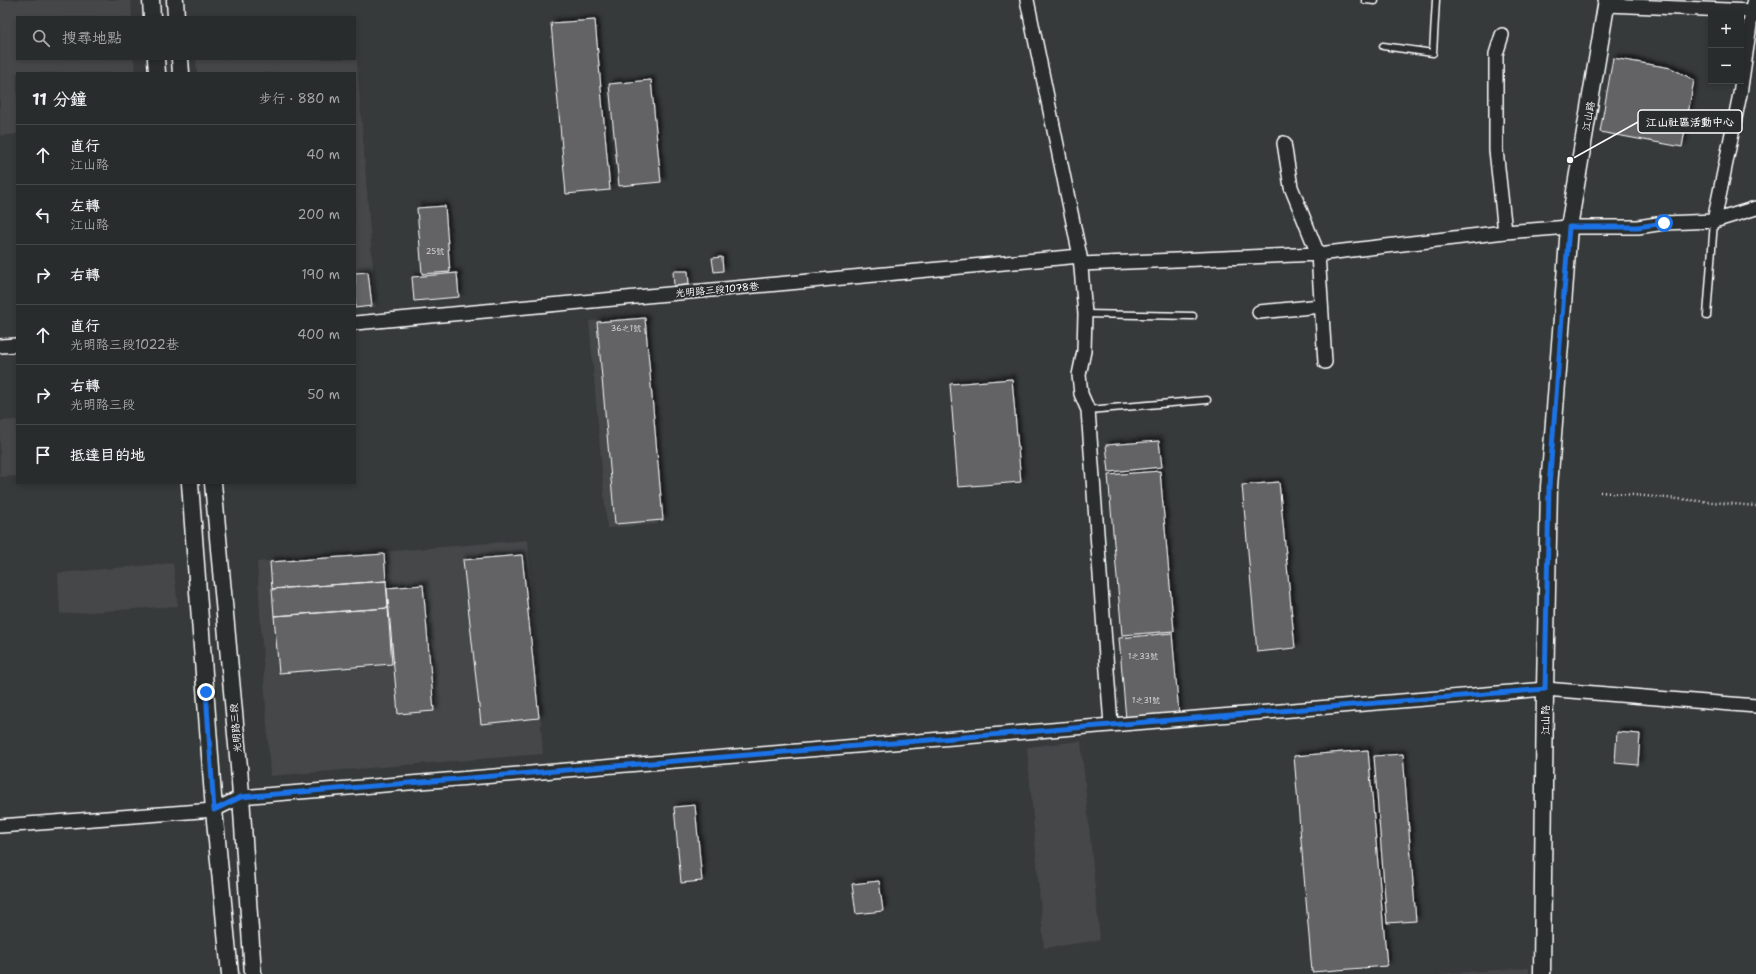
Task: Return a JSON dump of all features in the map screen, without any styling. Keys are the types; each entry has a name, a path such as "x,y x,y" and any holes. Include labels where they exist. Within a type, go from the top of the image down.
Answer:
{"street":[{"path":"151,0 152,16"},
{"path":"175,0 176,16"},
{"path":"1027,0 1080,260 1085,314 1084,351 1079,375 1081,394 1088,410 1111,725"},
{"name":"江山路","path":"1542,974 1549,487 1569,227 1607,3 1753,6 1740,94 1714,221"},
{"path":"1502,35 1496,54 1496,150 1505,232"},
{"path":"156,60 157,72"},
{"path":"180,60 181,72"},
{"path":"1284,143 1291,187 1318,254 1325,362"},
{"path":"1569,227 1638,227 1664,223 1714,221 1756,208"},
{"name":"光明路三段1078巷","path":"356,323 1080,260 1318,254 1505,232 1569,227"},
{"path":"1259,312 1321,306"},
{"path":"0,346 16,345"},
{"path":"190,484 214,810 230,974"},
{"name":"光明路三段","path":"213,484 241,797 253,974"},
{"path":"0,826 214,810 241,797 1545,689 1756,706"}],"lane":[{"path":"1365,0 1375,1"},
{"path":"1383,46 1433,53 1436,0"},
{"path":"1707,316 1714,221"},
{"path":"1085,314 1193,316"},
{"path":"1088,410 1207,400"}],"path":[{"path":"1600,492 1756,506"}],"shaded area":[{"path":"0,0 131,0 132,16 16,16 16,60 134,60 135,72 16,72 16,134 0,136"},
{"path":"356,50 376,307 356,307 356,72 197,72 196,60 356,60"},
{"path":"640,317 658,524 607,528 589,321"},
{"path":"16,420 16,476 0,477 0,421"},
{"path":"528,540 543,754 270,776 257,562"},
{"path":"173,563 178,606 60,614 58,573"},
{"path":"1081,741 1100,940 1044,948 1027,747"},
{"path":"1529,968 1529,974 1436,974"}],"building":[{"path":"595,20 610,190 566,194 551,23"},
{"path":"1613,58 1671,68 1694,80 1682,147 1600,132"},
{"path":"651,80 661,182 619,186 609,84"},
{"path":"445,206 450,272 422,274 417,208"},
{"path":"722,257 723,271 714,272 712,258"},
{"path":"673,271 688,271 689,285 674,286"},
{"path":"368,272 372,306 356,308 356,273"},
{"path":"457,273 459,297 414,301 412,277"},
{"path":"645,318 663,520 615,524 597,322"},
{"path":"1012,379 1021,482 958,487 950,384"},
{"path":"1159,441 1162,467 1109,472 1106,445"},
{"path":"1160,471 1174,631 1122,635 1108,475"},
{"path":"1279,482 1295,648 1257,652 1242,485"},
{"path":"384,554 386,581 272,589 270,562"},
{"path":"522,555 539,718 481,724 463,560"},
{"path":"386,581 388,608 274,616 272,589"},
{"path":"423,585 434,711 398,714 387,588"},
{"path":"388,608 392,664 279,673 274,616"},
{"path":"1172,633 1179,714 1126,719 1119,638"},
{"path":"1617,732 1640,734 1638,765 1615,763"},
{"path":"1368,750 1387,966 1312,972 1294,756"},
{"path":"1403,754 1416,921 1387,923 1374,756"},
{"path":"695,805 702,881 681,883 674,807"},
{"path":"879,881 883,911 856,914 852,884"}],"place":[{"name":"江山社區活動中心","path":"1570,160"}],"route":[{"path":"206,692 214,810 241,797 1545,689 1549,487 1569,227 1638,227 1664,223"}]}
